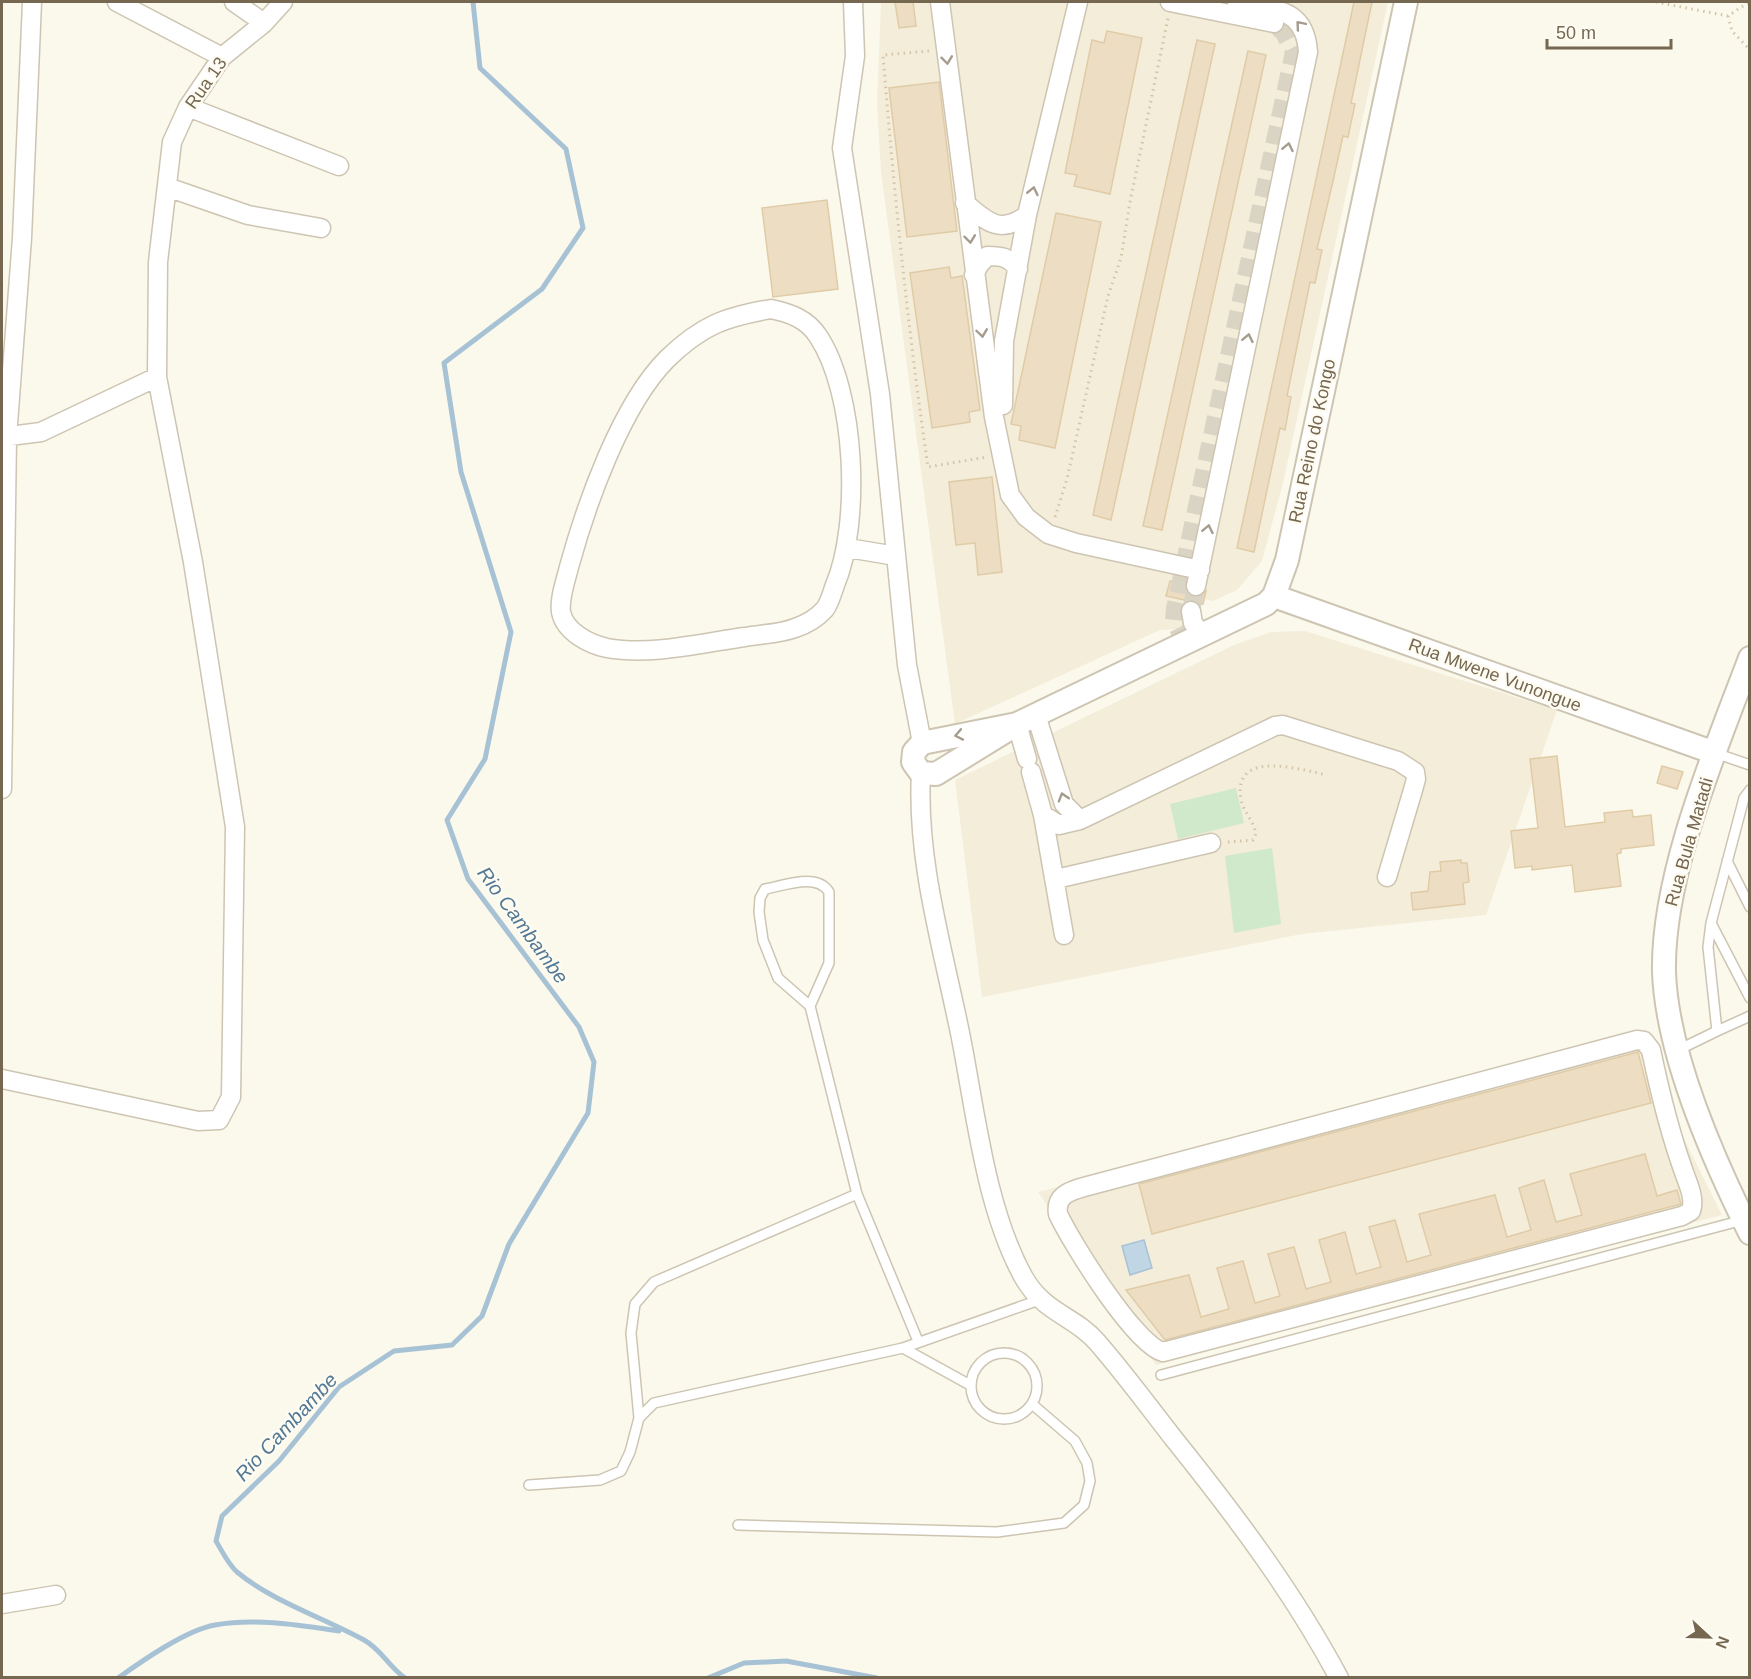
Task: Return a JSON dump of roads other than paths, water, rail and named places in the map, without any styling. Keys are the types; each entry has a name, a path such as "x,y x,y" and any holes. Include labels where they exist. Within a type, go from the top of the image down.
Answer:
{"street":[{"path":"2,789 4,437 22,238 32,2"},
{"path":"117,2 222,57"},
{"path":"234,2 264,23"},
{"name":"Rua 13","path":"2,1079 198,1121 219,1120 231,1097 235,827 193,562 157,377 158,262 172,142 188,107 222,57 264,23 283,2"},
{"path":"853,2 855,56 842,148 880,394 907,665 922,743"},
{"path":"940,2 974,275 1000,454 1010,495 1026,517 1048,534 1199,572"},
{"path":"1078,2 1027,214 1004,341 1004,414 1020,491 1035,512 1053,523 1186,557 1199,572"},
{"path":"1171,2 1274,23"},
{"path":"1199,572 1308,52 1307,33 1300,21 1289,15 1237,2"},
{"name":"Rua Reino do Kongo","path":"1274,596 1287,560 1406,2"},
{"path":"188,107 339,166"},
{"path":"167,187 248,215 321,228"},
{"path":"966,202 987,221 996,225 1009,226 1027,214"},
{"path":"974,275 987,256 1000,256 1012,260 1018,269"},
{"path":"771,309 794,314 817,334 832,364 843,401 852,487 848,548 826,607 812,621 793,629 635,650 606,648 587,642 570,630 561,612 562,592 578,534 616,440 640,395 666,360 698,333 729,316 771,309"},
{"path":"4,437 41,432 157,377"},
{"path":"848,548 896,555"},
{"path":"921,773 936,774 1027,720 1203,636 1266,604 1274,596"},
{"name":"Rua Mwene Vunongue","path":"1274,596 1715,753"},
{"path":"1191,611 1192,623 1203,636"},
{"name":"Rua Bula Matadi","path":"1746,1226 1697,1111 1668,1012 1664,972 1666,934 1682,854 1749,658"},
{"path":"1027,720 922,743 914,752 914,762 921,773 919,809 926,864 989,1179 1006,1238 1024,1278 1039,1300 1095,1339 1272,1567 1339,1677"},
{"path":"1027,720 1055,768 1064,804 1080,819"},
{"path":"1027,720 1031,770 1056,879 1064,935"},
{"path":"1043,815 1059,825 1080,819 1275,726 1283,725 1398,761 1414,772 1416,779 1387,877"},
{"path":"1031,770 1050,773 1055,768"},
{"path":"1056,879 1211,843"},
{"path":"1637,1040 1644,1041 1651,1050 1666,1120 1692,1201 1691,1211 1682,1216 1171,1352 1157,1350 1151,1346 1101,1287 1064,1226 1057,1208 1062,1196 1084,1187 1637,1040"},
{"path":"1666,1120 1697,1111"},
{"path":"2,1604 56,1595"}],"lane":[{"path":"1715,753 1749,765"},
{"path":"1717,1031 1708,947 1711,923 1744,798 1749,790"},
{"path":"1727,861 1749,907"},
{"path":"810,1006 829,963 829,892 823,885 814,881 765,889 760,898 759,912 763,940 778,978 810,1006 857,1194 918,1341"},
{"path":"1711,923 1749,998"},
{"path":"1678,1050 1749,1016"},
{"path":"529,1485 600,1480 621,1471 630,1452 639,1418 631,1333 634,1304 654,1282 857,1194"},
{"path":"1161,1375 1746,1226"},
{"path":"639,1418 654,1403 903,1348 1039,1300"},
{"path":"903,1348 970,1385"},
{"path":"998,1353 1010,1353 1021,1357 1035,1373 1036,1394 1032,1404 1016,1418 996,1419 977,1407 970,1385 978,1364 998,1353"},
{"path":"738,1525 997,1532 1064,1523 1084,1505 1090,1481 1087,1463 1075,1441 1032,1404"}],"water":[{"path":"1144,1240 1152,1268 1130,1275 1122,1246"}],"waterway":[{"name":"Rio Cambambe","path":"405,1678 364,1640 266,1592 237,1572 216,1541 222,1516 279,1461 339,1387 394,1351 452,1345 482,1316 509,1244 588,1113 594,1062 579,1027 468,879 447,820 485,759 511,632 461,472 444,363 542,289 583,228 566,149 480,68 473,2"},
{"path":"118,1678 178,1639 215,1625 261,1622 339,1631"},
{"name":"Rio Cambambe","path":"708,1678 744,1663 786,1661 877,1678"}],"tunnel":[{"path":"1186,644 1174,620 1175,609 1294,52 1284,33 1274,23"},
{"path":"1191,611 1196,586"}]}
